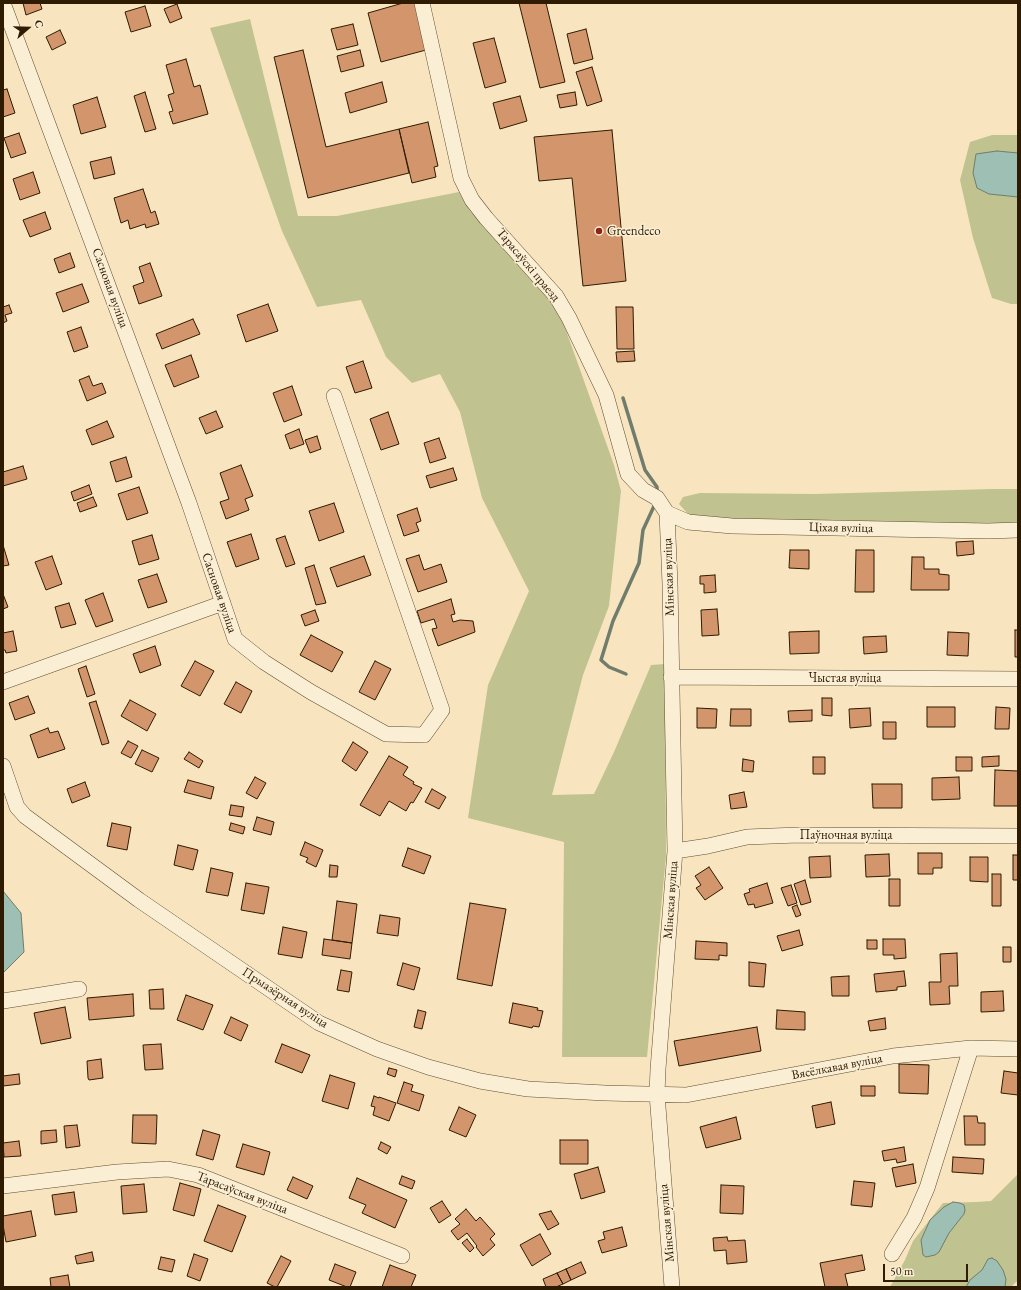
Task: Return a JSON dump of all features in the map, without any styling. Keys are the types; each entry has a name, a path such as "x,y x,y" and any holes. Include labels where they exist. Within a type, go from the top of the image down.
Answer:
{"street":[{"name":"Сасновая вуліца","path":"3,3 186,495 235,639 264,662 311,692 386,734 424,735 442,710 334,396"},
{"name":"Тарасаўскі праезд","path":"422,3 460,178 472,200 486,218 556,296 569,318 606,395 628,474 643,490 657,498 667,513"},
{"name":"Ціхая вуліца","path":"667,513 688,522 732,526 980,531 1018,530"},
{"name":"Мінская вуліца","path":"667,513 670,584 675,851 657,1094 672,1287"},
{"path":"3,682 223,603"},
{"name":"Чыстая вуліца","path":"671,677 1018,679"},
{"name":"Прыазёрная вуліца","path":"3,766 8,795 24,816 139,900 319,1023 377,1049 428,1067 480,1081 528,1089 657,1094"},
{"name":"Паўночная вуліца","path":"675,851 708,846 747,837 783,835 1018,836"},
{"path":"3,1001 79,989"},
{"path":"892,1254 914,1218 927,1188 971,1048"},
{"name":"Вясёлкавая вуліца","path":"657,1094 692,1094 893,1056 971,1048 1018,1049"},
{"name":"Тарасаўская вуліца","path":"3,1186 117,1172 168,1169 198,1175 402,1256"}],"green space":[{"path":"250,19 298,216 337,216 459,192 470,211 557,305 614,465 621,491 609,606 583,675 552,795 594,794 614,752 651,665 665,664 666,856 647,1057 562,1057 564,842 468,818 488,685 529,591 482,498 460,412 440,374 412,383 386,357 361,300 317,307 282,231 210,28"},
{"path":"992,135 1018,135 1018,304 1011,304 992,298 973,238 960,180 970,142"},
{"path":"1018,489 1018,527 727,522 691,517 679,504 683,497 700,493 815,494"},
{"path":"1018,1174 1018,1281 1011,1287 890,1287 905,1260 913,1241 943,1203 991,1201"}],"water":[{"path":"997,151 1018,153 1018,197 989,194 977,188 973,173 976,154"},
{"path":"3,891 21,913 24,952 3,973"},
{"path":"953,1202 964,1205 964,1214 949,1233 939,1252 935,1255 926,1257 923,1255 921,1240 930,1220 944,1207"},
{"path":"992,1258 997,1261 1003,1270 1006,1279 1005,1287 966,1287 970,1280 982,1270 988,1259"}],"building":[{"path":"23,3 40,3 42,9 26,15"},
{"path":"403,3 415,3 426,50 381,62 368,13"},
{"path":"519,3 546,3 565,82 540,88"},
{"path":"177,4 182,18 170,23 164,9"},
{"path":"145,6 151,26 131,32 125,12"},
{"path":"353,24 358,45 337,50 331,29"},
{"path":"586,29 593,59 574,64 567,34"},
{"path":"60,30 66,43 52,50 46,37"},
{"path":"494,38 506,82 485,88 473,43"},
{"path":"303,50 326,147 399,129 409,173 308,198 274,57"},
{"path":"360,50 364,66 341,72 337,56"},
{"path":"186,59 194,87 200,85 208,114 173,124 169,112 173,111 168,95 174,93 166,65"},
{"path":"592,67 602,101 587,106 576,72"},
{"path":"382,82 387,102 350,113 345,93"},
{"path":"7,89 15,113 3,117 3,90"},
{"path":"145,92 156,129 145,132 134,96"},
{"path":"575,92 577,105 560,108 557,95"},
{"path":"520,96 527,121 500,129 493,103"},
{"path":"97,97 106,127 81,134 73,105"},
{"path":"428,122 438,166 434,167 436,177 412,183 399,129"},
{"name":"Greendeco","path":"612,130 626,281 583,286 572,178 539,181 534,137"},
{"path":"19,133 26,153 11,158 4,138"},
{"path":"111,157 115,174 94,179 90,162"},
{"path":"33,172 40,193 20,200 13,179"},
{"path":"143,189 151,213 155,211 159,224 146,228 145,224 130,229 128,220 121,223 114,198"},
{"path":"45,212 51,229 30,237 23,220"},
{"path":"70,253 75,267 59,273 54,259"},
{"path":"150,263 162,296 139,304 133,286 144,282 139,267"},
{"path":"82,284 89,302 63,312 56,293"},
{"path":"268,304 278,331 246,342 237,315"},
{"path":"9,305 12,313 5,315 7,321 3,323 3,307"},
{"path":"616,307 633,307 634,349 617,349"},
{"path":"193,319 200,334 162,349 156,334"},
{"path":"81,327 88,347 74,352 67,332"},
{"path":"634,351 635,361 617,362 616,352"},
{"path":"191,355 199,377 174,387 165,365"},
{"path":"363,361 372,388 355,393 346,367"},
{"path":"89,376 93,386 102,383 106,393 87,401 79,380"},
{"path":"292,386 302,415 284,422 273,393"},
{"path":"216,411 223,427 206,434 199,418"},
{"path":"388,412 399,444 381,450 370,419"},
{"path":"107,421 114,437 92,445 86,430"},
{"path":"299,429 304,444 290,449 285,435"},
{"path":"317,436 321,449 310,453 305,440"},
{"path":"439,438 446,458 430,463 424,443"},
{"path":"126,457 132,477 116,482 110,462"},
{"path":"241,465 253,496 245,499 249,510 226,519 220,502 229,499 220,473"},
{"path":"23,466 27,479 3,486 3,472"},
{"path":"453,468 457,480 430,488 426,476"},
{"path":"89,485 92,494 74,501 71,492"},
{"path":"139,487 148,513 127,520 118,494"},
{"path":"93,497 97,506 80,512 77,503"},
{"path":"334,503 344,532 319,541 309,511"},
{"path":"417,508 421,521 416,523 419,531 404,536 397,515"},
{"path":"251,534 259,559 236,567 227,542"},
{"path":"152,535 159,559 139,565 132,541"},
{"path":"285,536 295,564 286,567 276,539"},
{"path":"973,541 974,554 957,556 956,542"},
{"path":"3,545 9,565 3,566"},
{"path":"790,550 809,550 809,569 789,568"},
{"path":"856,550 874,550 874,592 855,592"},
{"path":"419,555 424,570 441,564 447,582 418,592 406,559"},
{"path":"52,556 62,584 46,590 35,562"},
{"path":"364,556 371,575 337,587 330,568"},
{"path":"912,557 924,557 924,569 939,569 939,574 949,575 949,590 911,590"},
{"path":"314,565 326,603 316,605 305,568"},
{"path":"157,574 167,602 148,608 138,580"},
{"path":"715,575 716,592 704,593 704,584 700,584 700,576"},
{"path":"103,593 113,621 96,627 85,600"},
{"path":"3,594 8,607 3,609"},
{"path":"451,599 455,614 451,615 453,622 460,620 473,621 475,632 438,646 432,629 437,628 434,619 421,623 417,611"},
{"path":"69,603 76,624 61,628 55,607"},
{"path":"717,609 719,635 702,636 701,610"},
{"path":"315,610 319,621 305,626 301,615"},
{"path":"1015,630 1018,630 1018,657 1015,657"},
{"path":"13,631 17,651 6,653 5,650 3,650 3,633"},
{"path":"819,631 819,653 790,654 789,632"},
{"path":"948,632 969,633 968,656 947,655"},
{"path":"311,635 343,652 332,672 300,655"},
{"path":"886,636 887,652 864,654 863,637"},
{"path":"155,646 161,665 140,673 133,654"},
{"path":"195,661 214,671 200,696 181,686"},
{"path":"375,661 391,669 375,700 359,692"},
{"path":"86,666 95,694 87,697 78,669"},
{"path":"236,682 252,691 241,713 224,704"},
{"path":"28,696 35,713 15,720 9,703"},
{"path":"822,698 832,698 832,716 822,715"},
{"path":"130,700 156,714 147,731 121,716"},
{"path":"96,701 109,743 102,745 89,703"},
{"path":"927,707 955,707 955,727 927,727"},
{"path":"996,707 1010,708 1009,729 995,729"},
{"path":"697,708 717,709 716,728 697,728"},
{"path":"870,708 871,726 850,728 849,709"},
{"path":"731,709 751,709 751,726 730,726"},
{"path":"812,710 812,721 789,722 788,711"},
{"path":"883,722 896,722 896,739 883,739"},
{"path":"48,728 50,733 58,731 65,749 38,758 30,735"},
{"path":"128,741 138,746 131,758 121,753"},
{"path":"353,742 368,752 356,771 342,761"},
{"path":"142,750 159,758 152,772 135,764"},
{"path":"189,752 203,761 199,768 184,759"},
{"path":"389,756 408,767 403,775 414,782 413,784 422,788 406,811 389,801 380,816 360,805"},
{"path":"999,756 999,766 982,767 982,757"},
{"path":"813,757 825,757 825,774 813,774"},
{"path":"956,757 972,757 972,771 956,771"},
{"path":"743,759 754,761 753,772 742,771"},
{"path":"995,770 1018,771 1018,806 994,806"},
{"path":"255,777 266,783 257,799 246,793"},
{"path":"959,777 960,799 932,800 932,778"},
{"path":"188,780 214,787 211,799 184,792"},
{"path":"85,782 90,796 72,803 67,789"},
{"path":"872,784 902,784 902,808 873,808"},
{"path":"432,789 446,797 439,809 425,802"},
{"path":"744,792 747,807 731,809 729,795"},
{"path":"231,805 244,807 242,817 229,815"},
{"path":"257,817 274,822 271,835 253,830"},
{"path":"112,823 131,827 127,850 107,846"},
{"path":"231,823 245,827 243,834 229,830"},
{"path":"305,842 323,850 316,867 306,862 308,858 300,855"},
{"path":"178,845 198,850 193,870 174,865"},
{"path":"408,848 431,856 424,874 402,866"},
{"path":"918,853 942,853 942,868 933,868 933,874 918,874"},
{"path":"889,854 890,876 866,877 865,855"},
{"path":"1013,855 1018,855 1018,880 1013,880"},
{"path":"830,856 831,877 810,878 809,857"},
{"path":"970,857 988,857 988,882 970,881"},
{"path":"330,865 338,866 337,877 329,877"},
{"path":"709,867 723,888 705,900 696,888 701,885 695,876"},
{"path":"211,868 233,873 228,896 206,892"},
{"path":"992,874 1001,874 1001,906 992,906"},
{"path":"889,879 900,879 900,906 889,906"},
{"path":"805,880 811,902 801,905 794,884"},
{"path":"246,883 269,887 264,914 241,910"},
{"path":"767,883 773,903 755,908 754,904 748,905 744,894 750,892 749,889"},
{"path":"791,885 797,903 788,906 781,888"},
{"path":"337,901 357,904 352,943 332,940"},
{"path":"470,903 506,909 492,986 457,979"},
{"path":"797,905 801,915 796,917 792,907"},
{"path":"380,915 400,918 398,936 377,933"},
{"path":"283,927 307,932 302,958 278,954"},
{"path":"799,930 803,945 782,951 777,936"},
{"path":"324,939 352,943 350,959 322,955"},
{"path":"883,939 905,939 906,958 894,959 894,955 883,955"},
{"path":"867,940 877,940 877,949 867,949"},
{"path":"696,941 727,943 727,956 719,955 719,960 695,959"},
{"path":"1003,947 1011,947 1011,962 1003,962"},
{"path":"957,953 958,986 949,986 950,1004 930,1005 929,982 941,982 940,954"},
{"path":"749,962 766,964 764,987 749,986"},
{"path":"403,963 420,968 414,990 397,985"},
{"path":"341,970 352,972 349,992 337,990"},
{"path":"904,971 906,986 897,987 897,990 876,992 874,974"},
{"path":"849,976 849,996 832,996 831,977"},
{"path":"163,989 164,1009 150,1009 149,990"},
{"path":"1003,991 1004,1011 981,1012 981,992"},
{"path":"133,994 134,1016 89,1020 87,998"},
{"path":"186,995 213,1005 203,1030 177,1020"},
{"path":"513,1003 538,1008 537,1010 543,1011 539,1027 533,1026 532,1028 509,1023"},
{"path":"65,1007 71,1038 41,1044 34,1013"},
{"path":"418,1010 426,1012 422,1029 414,1027"},
{"path":"777,1010 805,1012 805,1030 776,1029"},
{"path":"231,1017 248,1025 241,1041 224,1033"},
{"path":"885,1018 886,1029 870,1031 868,1021"},
{"path":"757,1027 761,1051 679,1066 674,1041"},
{"path":"161,1044 163,1069 145,1070 143,1045"},
{"path":"282,1044 310,1055 302,1073 275,1062"},
{"path":"101,1059 103,1078 89,1080 87,1061"},
{"path":"899,1064 929,1065 928,1094 899,1093"},
{"path":"389,1068 397,1070 395,1077 387,1074"},
{"path":"1004,1071 1018,1073 1018,1095 1001,1093"},
{"path":"19,1074 20,1084 3,1086 3,1076"},
{"path":"330,1075 355,1083 348,1109 322,1101"},
{"path":"404,1082 413,1085 411,1091 424,1095 419,1111 397,1103"},
{"path":"861,1086 875,1086 875,1096 861,1096"},
{"path":"374,1096 396,1103 389,1121 373,1115 375,1107 371,1106"},
{"path":"831,1102 835,1124 816,1128 812,1106"},
{"path":"459,1107 476,1115 466,1137 449,1130"},
{"path":"133,1115 157,1115 156,1144 132,1143"},
{"path":"964,1116 977,1116 978,1123 985,1123 985,1145 965,1145"},
{"path":"736,1117 741,1139 706,1148 700,1127"},
{"path":"77,1125 80,1146 66,1148 64,1126"},
{"path":"56,1130 57,1142 41,1144 41,1131"},
{"path":"203,1130 220,1135 213,1160 196,1155"},
{"path":"560,1140 588,1140 588,1164 560,1164"},
{"path":"19,1141 21,1156 4,1157 3,1143"},
{"path":"381,1142 391,1147 387,1154 378,1149"},
{"path":"243,1144 270,1152 264,1175 236,1167"},
{"path":"904,1147 906,1161 897,1163 896,1159 884,1161 882,1151"},
{"path":"953,1157 984,1159 983,1174 952,1172"},
{"path":"913,1164 916,1183 896,1187 892,1168"},
{"path":"598,1167 605,1192 581,1199 574,1174"},
{"path":"402,1176 415,1181 412,1189 399,1184"},
{"path":"293,1177 313,1186 307,1199 287,1190"},
{"path":"357,1178 407,1200 395,1228 362,1213 366,1205 349,1198"},
{"path":"854,1181 875,1183 872,1207 851,1205"},
{"path":"180,1183 201,1189 194,1216 173,1210"},
{"path":"144,1184 147,1212 123,1214 121,1186"},
{"path":"721,1185 744,1186 743,1214 720,1213"},
{"path":"74,1192 77,1212 55,1215 52,1195"},
{"path":"442,1201 451,1215 439,1223 430,1208"},
{"path":"218,1205 246,1216 232,1252 204,1241"},
{"path":"466,1209 476,1221 480,1217 495,1234 490,1239 495,1245 483,1256 467,1233 458,1240 451,1231 460,1224 455,1219"},
{"path":"31,1211 36,1236 6,1242 3,1216"},
{"path":"551,1211 559,1224 548,1230 539,1214"},
{"path":"622,1227 627,1246 602,1253 598,1241 605,1239 603,1232"},
{"path":"540,1234 551,1254 532,1266 520,1245"},
{"path":"727,1237 728,1241 745,1240 747,1262 727,1264 726,1250 714,1251 713,1238"},
{"path":"467,1239 474,1248 470,1252 462,1243"},
{"path":"92,1252 94,1261 77,1264 75,1256"},
{"path":"194,1254 208,1259 200,1281 187,1276"},
{"path":"862,1255 865,1270 845,1274 848,1287 825,1287 820,1263"},
{"path":"281,1256 291,1261 277,1287 275,1287 267,1283"},
{"path":"161,1257 175,1260 172,1272 158,1269"},
{"path":"581,1262 586,1273 571,1280 566,1269"},
{"path":"335,1264 356,1272 350,1287 329,1280"},
{"path":"390,1265 416,1275 411,1287 382,1287"},
{"path":"566,1269 571,1280 563,1284 557,1273"},
{"path":"557,1273 563,1284 556,1287 546,1287 543,1279"},
{"path":"68,1275 70,1287 51,1287 50,1278"}],"waterway":[{"path":"623,398 645,470 657,487 657,494"},
{"path":"626,674 609,667 601,660 613,621 639,563 643,530 655,504"}],"place":[{"name":"Greendeco","path":"599,231"}]}
